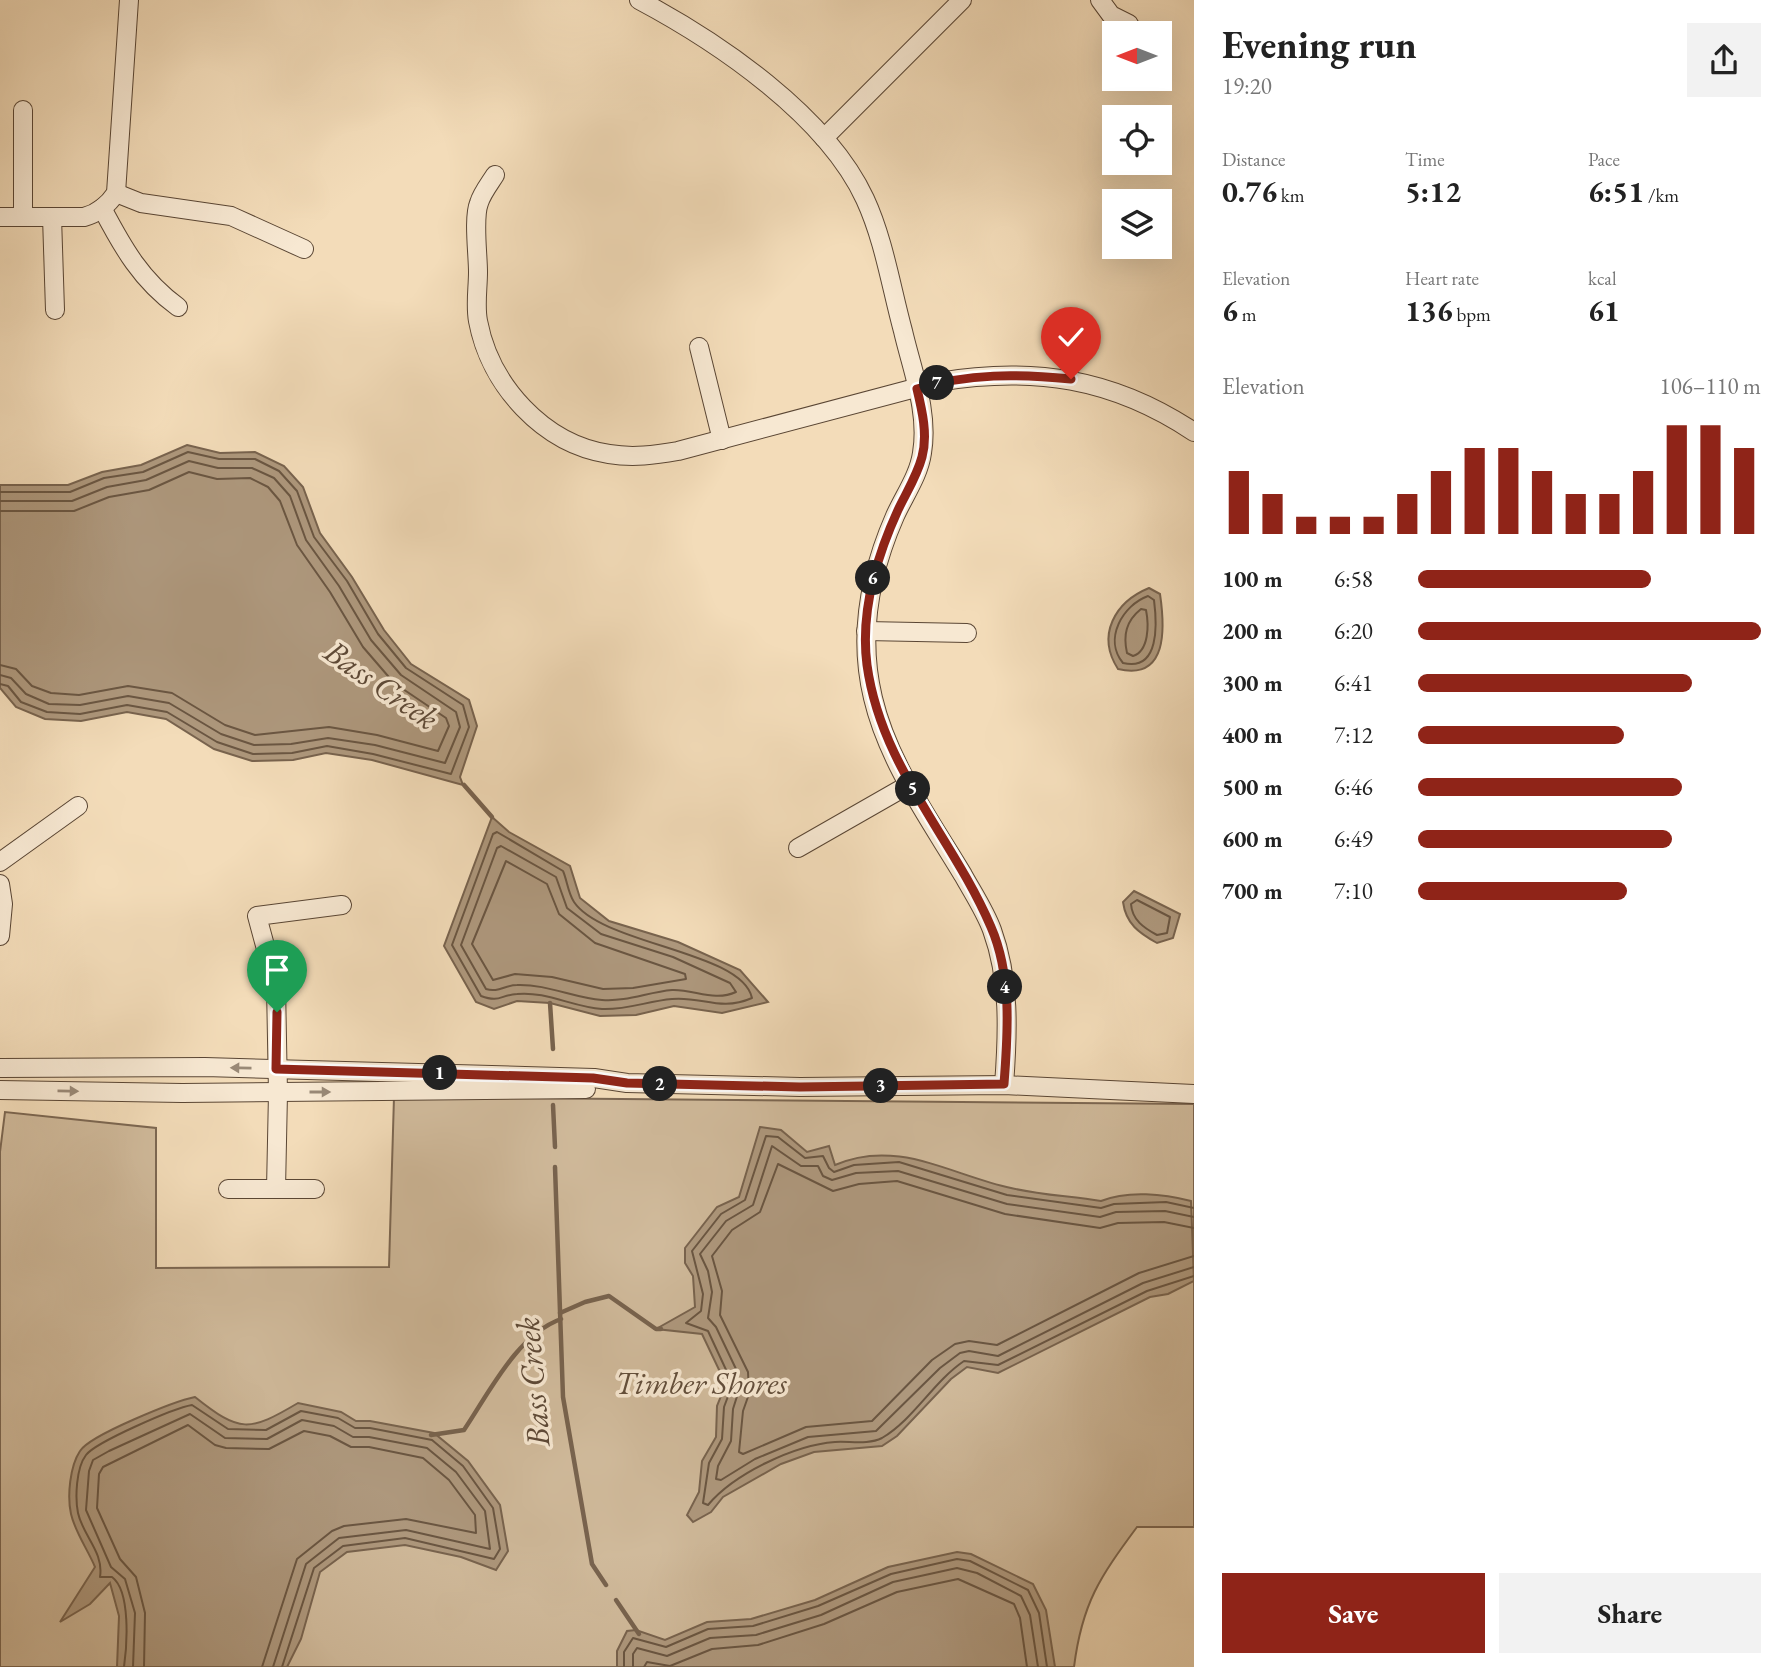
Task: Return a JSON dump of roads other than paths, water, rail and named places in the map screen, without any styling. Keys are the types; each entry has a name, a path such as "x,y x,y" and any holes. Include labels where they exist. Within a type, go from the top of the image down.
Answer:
{"street":[{"path":"0,217 84,217 102,208 116,193 130,0"},
{"path":"639,0 681,22 733,59 824,138 864,197 876,228 917,389 924,432 922,456 883,543 873,579 866,631 872,698 884,735 976,898 999,952 1007,1011 1004,1084"},
{"path":"824,138 962,0"},
{"path":"1100,0 1111,15 1123,21"},
{"path":"23,110 55,310"},
{"path":"495,174 478,204 478,319 486,350 501,380 524,409 561,438 608,454 643,456 722,440 981,375 1026,374 1071,379 1154,408 1194,430"},
{"path":"116,193 141,203 231,216 304,249"},
{"path":"102,208 137,270 156,291 178,307"},
{"path":"699,347 722,440"},
{"path":"866,631 967,633"},
{"path":"798,848 910,784"},
{"path":"0,862 78,806"},
{"path":"0,884 3,904 0,936"},
{"path":"276,1188 276,986 257,916 342,905"},
{"path":"0,1068 276,1069 800,1087 1004,1084 1194,1094"},
{"path":"0,1090 278,1093 594,1089 627,1083"},
{"path":"228,1189 315,1189"}],"water":[{"path":"187,445 220,453 255,452 284,466 303,487 320,533 352,577 384,630 411,664 469,700 477,726 460,777 463,785 372,760 326,753 293,760 252,761 214,749 166,719 127,712 81,721 45,719 16,707 0,688 0,485 68,485 102,472 141,465"},
{"path":"1149,588 1160,594 1163,622 1160,649 1155,660 1146,667 1134,671 1118,669 1109,644 1112,621 1127,602"},
{"path":"492,817 509,832 570,866 580,898 609,921 678,942 740,970 768,1002 722,1013 674,1006 636,1015 600,1016 550,1003 517,1001 494,1009 476,1002 444,946"},
{"path":"1134,891 1180,914 1173,938 1157,943 1134,927 1123,902"},
{"path":"760,1127 781,1130 807,1152 829,1146 835,1165 880,1155 902,1157 1033,1192 1101,1201 1123,1195 1146,1194 1191,1201 1194,1281 1168,1294 1150,1297 998,1373 967,1367 951,1379 897,1436 882,1446 814,1452 781,1464 723,1497 711,1512 693,1522 687,1515 699,1492 702,1461 716,1437 717,1406 723,1391 722,1376 702,1334 656,1329 695,1307 693,1276 685,1263 685,1248 717,1207 739,1197"},
{"path":"195,1397 223,1417 245,1424 268,1419 298,1403 341,1412 356,1421 370,1421 434,1433 468,1461 500,1505 508,1551 496,1570 461,1557 405,1545 347,1552 320,1572 301,1639 287,1667 117,1667 119,1616 110,1583 90,1604 60,1622 95,1567 71,1514 69,1490 74,1465 80,1451 99,1436 152,1412"},
{"path":"957,1552 971,1554 1033,1584 1046,1610 1055,1667 617,1667 617,1651 627,1631 636,1630 665,1640 707,1622 751,1619 815,1600 888,1567"}],"waterway":[{"name":"Bass Creek","path":"464,785 492,817"},
{"name":"Bass Creek","path":"550,1003 553,1049"},
{"name":"Bass Creek","path":"553,1105 555,1147"},
{"name":"Bass Creek","path":"555,1167 563,1397 592,1564 606,1585"},
{"path":"560,1313 585,1302 609,1296 656,1329 661,1329"},
{"path":"431,1435 464,1430 518,1351 545,1327 561,1319"},
{"name":"Bass Creek","path":"616,1600 639,1634"}],"park label":[{"name":"Timber Shores","path":"701,1383"}]}
